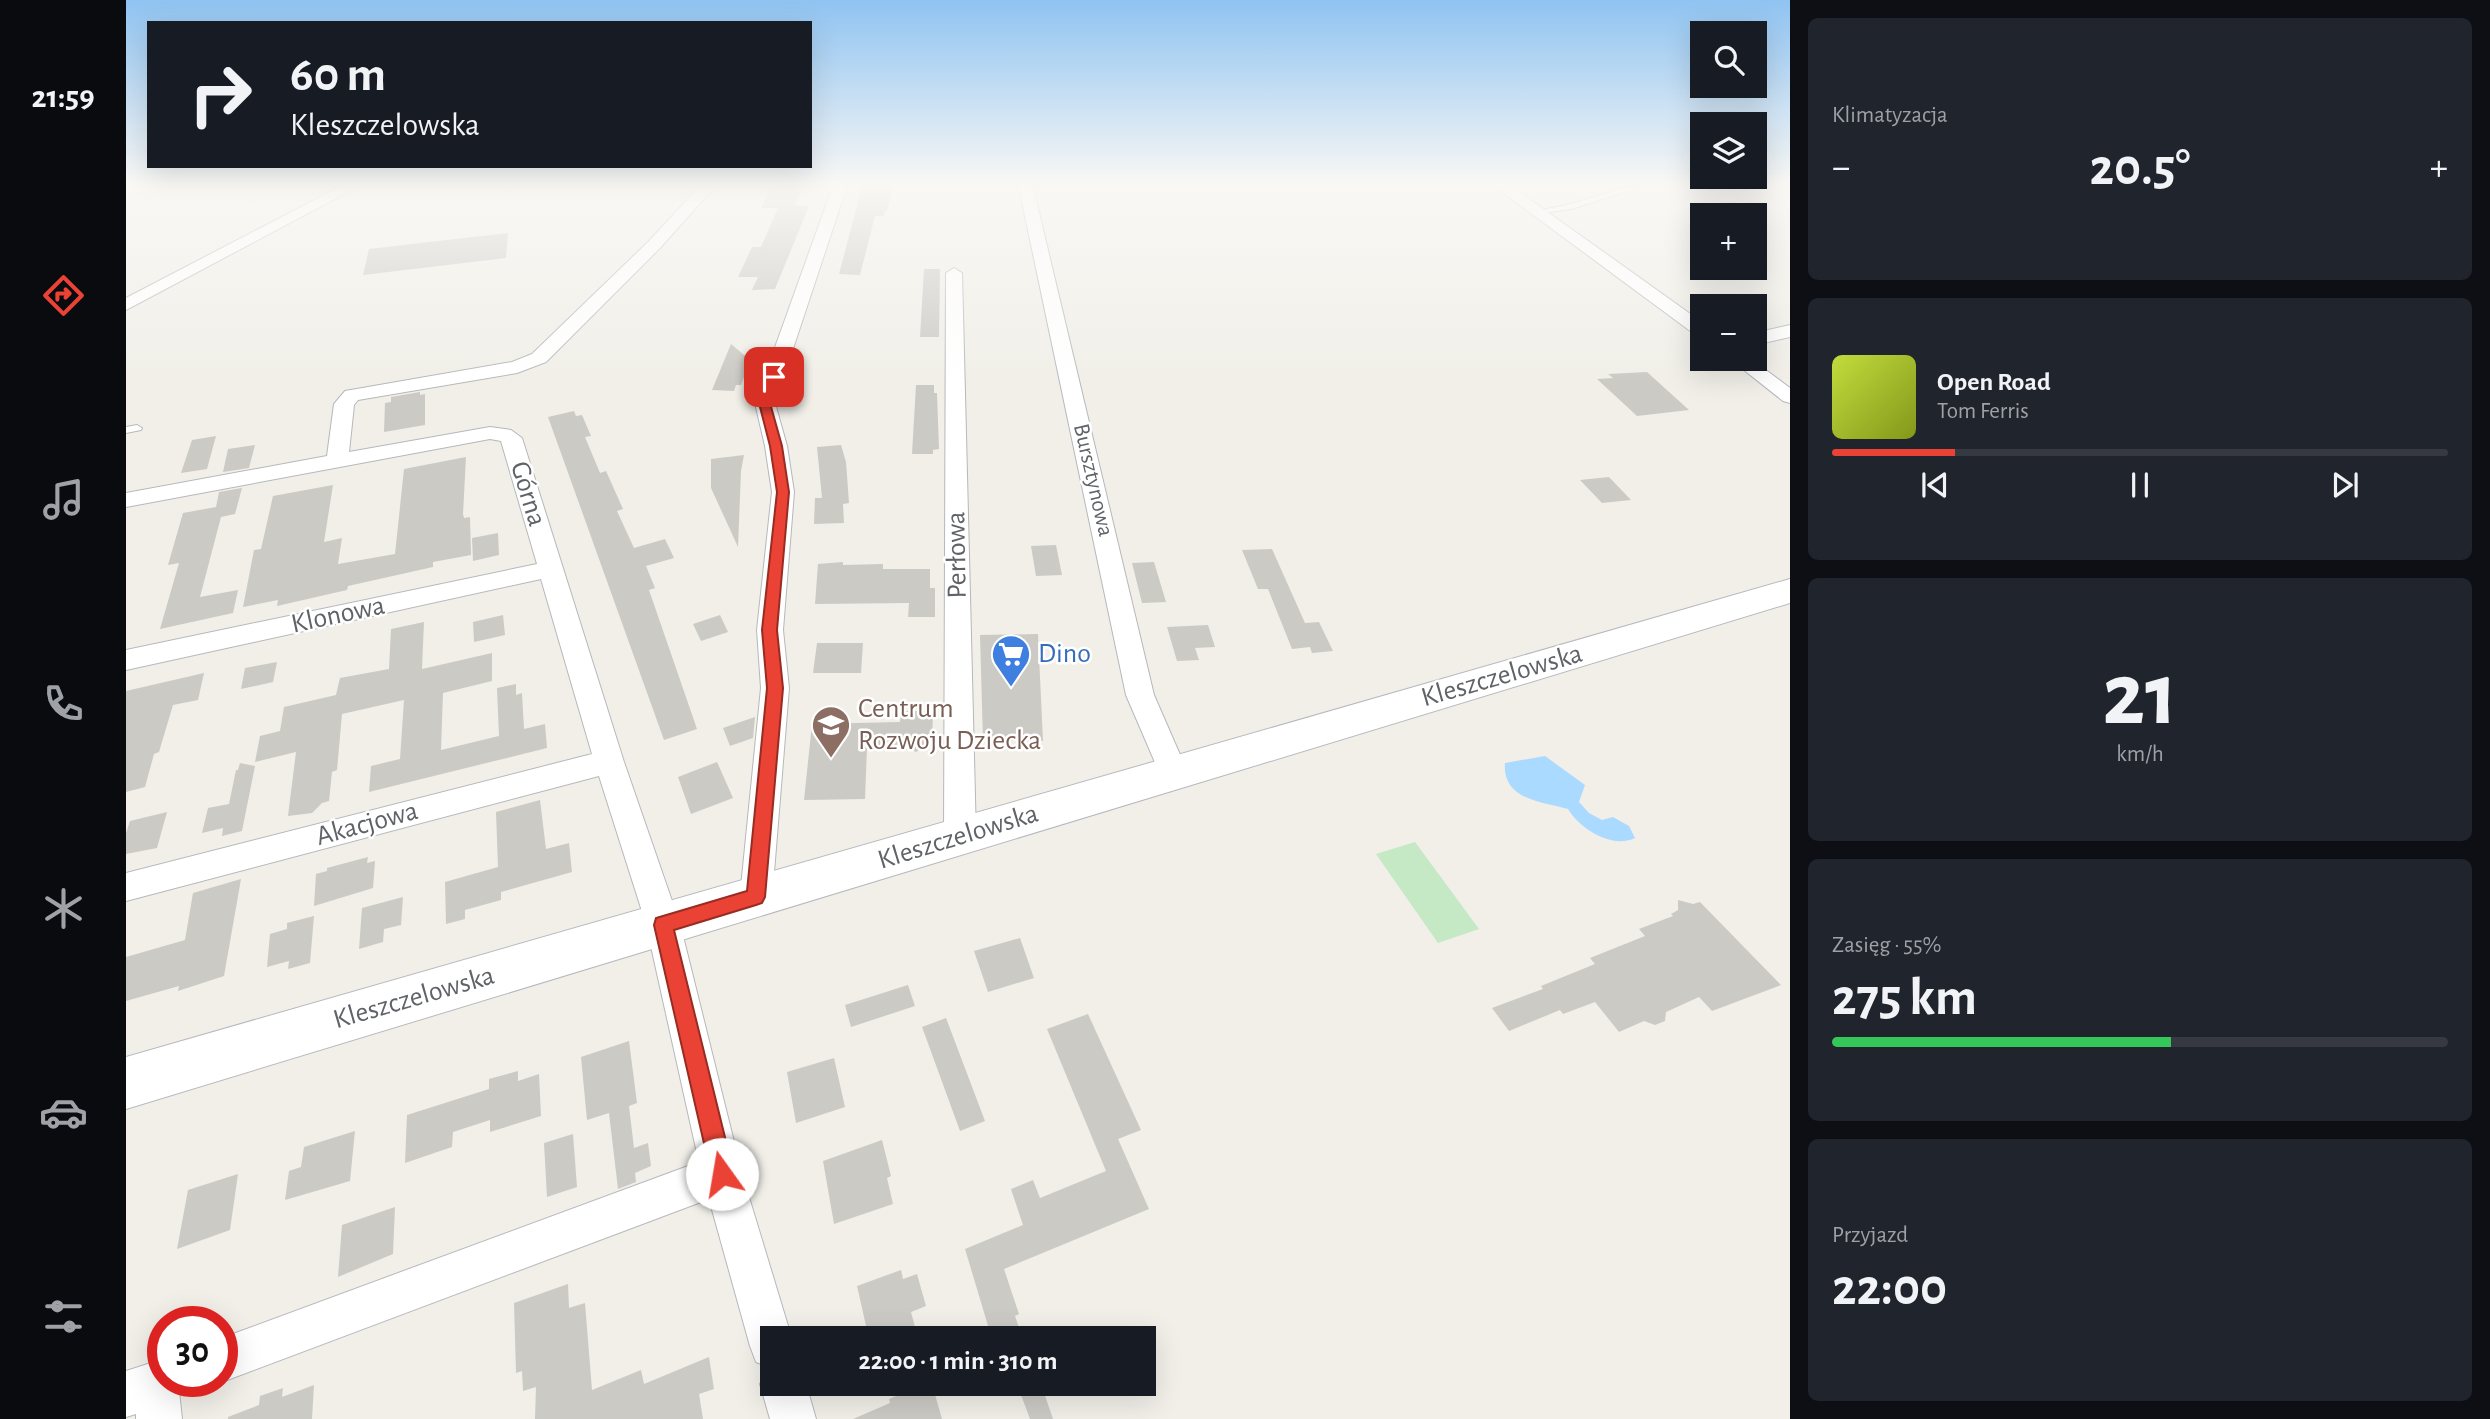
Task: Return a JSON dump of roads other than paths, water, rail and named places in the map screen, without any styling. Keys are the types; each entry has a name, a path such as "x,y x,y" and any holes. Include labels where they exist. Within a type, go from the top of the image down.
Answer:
{"main road":[{"name":"Kleszczelowska","path":"126,1083 1790,591"}],"street":[{"path":"126,304 231,249"},
{"path":"337,461 344,404 352,395 517,367 539,358 650,249"},
{"path":"756,897 775,688 769,630 783,492 776,446 765,403 818,249"},
{"name":"Bursztynowa","path":"1039,249 1140,695 1173,773"},
{"path":"1588,249 1690,323"},
{"name":"Perłowa","path":"954,273 960,836"},
{"path":"1767,336 1790,331"},
{"path":"1755,371 1790,397"},
{"name":"Górna","path":"128,504 490,433 504,434 511,438 609,762 663,925 722,1174 766,1326"},
{"name":"Klonowa","path":"126,660 550,569"},
{"name":"Akacjowa","path":"126,887 609,762"},
{"path":"238,1354 722,1174"},
{"path":"786,1396 793,1419"}],"water":[{"path":"1545,756 1585,785 1579,802 1589,813 1602,820 1613,817 1629,826 1635,838 1626,841 1607,839 1580,824 1568,809 1536,801 1517,792 1510,785 1505,763"}],"place":[{"name":"Dino","path":"1011,688"},
{"name":"Centrum Rozwoju Dziecka","path":"831,759"}]}
